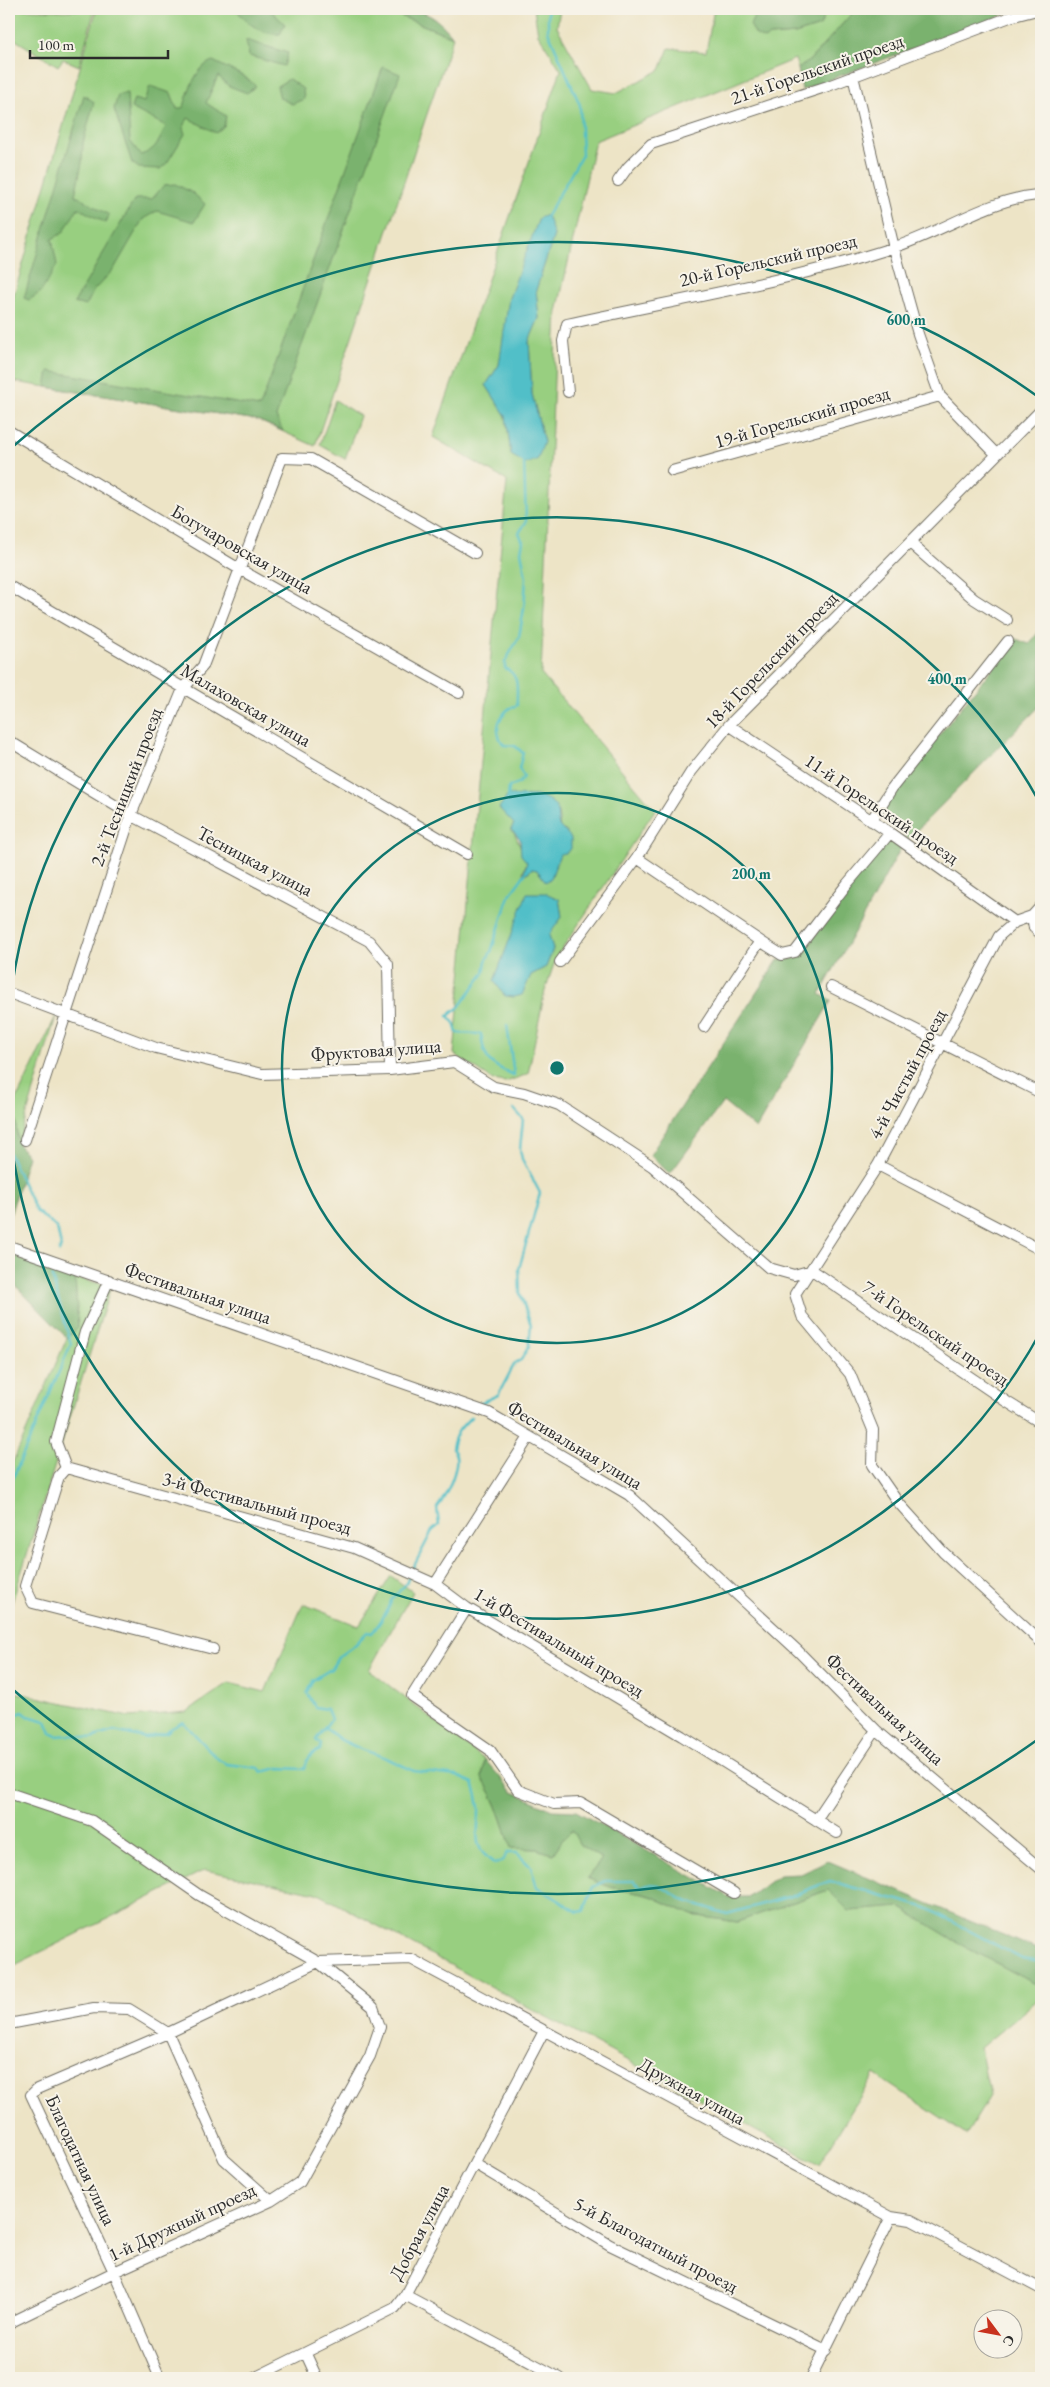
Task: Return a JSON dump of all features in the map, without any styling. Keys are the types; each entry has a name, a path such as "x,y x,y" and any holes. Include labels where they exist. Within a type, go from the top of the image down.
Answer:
{"street":[{"name":"21-й Горельский проезд","path":"618,181 628,167 652,144 853,76 1010,17 1041,10"},
{"path":"853,76 894,248 918,334 940,396 996,454"},
{"name":"20-й Горельский проезд","path":"568,392 564,341 568,324 822,268 894,248 1014,198 1037,195"},
{"name":"19-й Горельский проезд","path":"672,471 940,396"},
{"name":"18-й Горельский проезд","path":"560,962 637,858 691,772 729,726 1041,410"},
{"name":"Богучаровская улица","path":"9,431 241,570 459,693"},
{"name":"2-й Тесницкий проезд","path":"25,1140 131,815 183,689 203,666 282,458 311,459 475,553"},
{"path":"910,543 974,599 1007,620"},
{"name":"Малаховская улица","path":"9,586 467,854"},
{"path":"871,821 892,788 1008,641"},
{"name":"11-й Горельский проезд","path":"729,726 890,833 1014,922"},
{"name":"Тесницкая улица","path":"9,741 131,815 369,941 388,964 390,1070"},
{"path":"637,858 782,954 795,952 847,884 890,833"},
{"name":"4-й Чистый проезд","path":"1041,906 1032,916 1014,922 999,936 878,1165 796,1294 802,1316 850,1374 873,1430 872,1465 897,1502 944,1552 1041,1642"},
{"path":"1032,916 1034,928 1041,934"},
{"path":"704,1027 760,941"},
{"path":"830,987 1041,1093"},
{"name":"Фруктовая улица","path":"9,993 156,1048 262,1074 390,1070 454,1062 494,1087 524,1093 559,1106 652,1166 769,1268 794,1276 812,1270"},
{"path":"878,1165 1041,1250"},
{"name":"Фестивальная улица","path":"9,1246 489,1413 630,1495 798,1651 876,1730 1041,1869"},
{"name":"7-й Горельский проезд","path":"812,1270 1041,1423"},
{"path":"109,1280 85,1332 56,1442 66,1468 59,1476 25,1586 33,1603 213,1649"},
{"path":"435,1584 529,1436"},
{"name":"3-й Фестивальный проезд","path":"66,1468 354,1548 435,1584"},
{"name":"1-й Фестивальный проезд","path":"435,1584 467,1608 682,1736 837,1833"},
{"path":"467,1608 412,1696 490,1750 518,1790 554,1804 581,1803 734,1893"},
{"path":"816,1820 876,1730"},
{"path":"9,1792 92,1821 199,1895 318,1962 373,2007 380,2028 370,2056 300,2182 270,2201"},
{"name":"Дружная улица","path":"318,1962 411,1959 891,2218 911,2220 1041,2289"},
{"path":"9,2024 94,2008 129,2009 168,2033 318,1962"},
{"name":"Добрая улица","path":"254,2378 306,2354 395,2308 405,2295 544,2031"},
{"name":"1-й Дружный проезд","path":"9,2324 114,2272 270,2201 224,2159 168,2033"},
{"name":"Благодатная улица","path":"160,2378 114,2272 31,2095 37,2089 168,2033"},
{"name":"5-й Благодатный проезд","path":"475,2164 610,2245 826,2350"},
{"path":"811,2378 891,2218"},
{"path":"405,2295 560,2378"},
{"path":"306,2354 317,2378"}],"green space":[{"path":"9,9 68,11 95,9 79,66 63,59 58,66 9,36"},
{"path":"97,9 383,9 453,37 315,446 257,420 9,381 9,312"},
{"path":"236,9 269,9 285,24 280,34 267,33 249,23"},
{"path":"383,9 405,9 423,12 438,21 453,37"},
{"path":"534,9 560,9 557,27 592,89 616,93 660,70 669,48 706,52 714,9 758,9 756,11 770,36 795,34 820,26 827,9 856,9 810,60 798,69 795,59 595,141 557,312 541,674 655,810 556,958 545,991 528,1074 506,1082 493,1080 454,1054 507,481 433,437 561,70 538,34","holes":["554,235 536,290 539,318 529,341 532,394 544,442 511,455 506,416 486,385 499,365 505,333","508,795 532,796 558,812 560,828 567,832 551,878 546,881 537,870 532,869 524,876 523,872 527,862 511,829 514,824","559,899 562,917 548,935 553,949 546,967 531,975"]},
{"path":"758,9 827,9 820,26 795,34 770,36 764,39 756,35 750,25"},
{"path":"856,9 1019,9 802,90 798,69 810,60"},
{"path":"246,40 288,53 284,66 249,56"},
{"path":"213,61 245,77 256,86 247,93 229,86 218,76 206,103 226,116 224,126 216,133 188,118 183,128 185,134 167,163 160,169 139,168 132,163 114,109 118,95 127,93 130,141 141,155 154,147 166,126 131,108 134,99 144,102 150,86 171,93 177,109 184,107 190,87 197,74 202,68"},
{"path":"383,67 400,74 276,417 283,431 257,420 46,387 49,371 260,407"},
{"path":"289,79 303,89 304,99 292,104 280,98 277,86"},
{"path":"84,95 94,102 83,143 82,163 75,195 109,215 106,223 78,208 63,233 52,239 57,265 41,292 29,300 24,298"},
{"path":"175,184 193,193 205,204 194,222 157,211 143,219 114,269 94,290 86,306 74,303 135,199 152,199 164,185"},
{"path":"335,400 360,416 345,459 320,445"},
{"path":"1041,629 1041,705 908,839 883,819 884,811 894,791 1016,639 1029,644"},
{"path":"890,840 901,848 820,994 831,1001 756,1129 723,1102 670,1174 650,1155 778,960 799,958 851,885"},
{"path":"56,1016 18,1145 14,1105"},
{"path":"14,1105 18,1144 28,1156 9,1219 9,1111"},
{"path":"9,1254 75,1278 78,1328 67,1338 9,1279"},
{"path":"75,1278 111,1286 9,1612 9,1471 67,1338 78,1328"},
{"path":"391,1576 413,1592 369,1670 485,1760 482,1778 499,1812 511,1848 536,1849 553,1854 572,1830 580,1845 602,1859 587,1878 610,1887 651,1896 692,1915 737,1922 828,1890 850,1911 900,1907 957,1942 1041,1987 1041,1997 980,2048 990,2096 966,2135 874,2074 819,2164 317,1893 205,1870 9,1968 9,1691 129,1717 186,1712 229,1683 265,1692 303,1604 359,1626"},
{"path":"485,1760 513,1792 552,1810 576,1811 729,1897 749,1897 779,1875 801,1874 828,1861 1041,1951 1041,1987 957,1942 900,1907 849,1911 828,1890 737,1922 692,1915 651,1896 610,1887 587,1878 602,1859 580,1845 572,1830 553,1854 536,1849 511,1848 499,1812 482,1778"}],"water":[{"path":"547,215 554,235 536,290 539,318 529,341 532,394 544,442 538,459 526,464 511,455 506,416 486,385 499,365 509,298 539,218"},
{"path":"508,795 534,796 551,802 557,809 560,827 571,838 571,849 566,853 560,854 551,878 546,882 537,870 532,869 523,876 527,862 521,855 520,839 511,829 514,824 499,808"},
{"path":"527,893 545,893 559,899 562,917 549,935 553,949 546,967 531,975 522,995 514,997 505,996 494,981"}],"waterway":[{"path":"547,216 582,155 580,105 548,31 548,9"},
{"path":"508,797 509,787 519,783 524,777 519,768 523,753 515,746 504,745 498,733 499,722 502,716 517,705 516,679 505,668 505,662 519,637 524,608 526,578 521,551 523,542 519,533 526,522 524,461"},
{"path":"514,1075 499,1068 490,1061 486,1056 481,1034 457,1033 454,1023 448,1016 459,1007 484,973 486,961 491,952 509,896 525,874"},
{"path":"507,1025 514,1075"},
{"path":"480,1403 498,1395 515,1363 521,1360 529,1346 531,1325 520,1293 519,1269 540,1193 522,1159 520,1149 523,1119 514,1109"},
{"path":"9,1153 36,1211 57,1228 61,1246 59,1252"},
{"path":"9,1487 71,1344 52,1277"},
{"path":"412,1570 432,1531 439,1525 437,1508 449,1488 455,1469 455,1454 452,1449 454,1439 458,1431 471,1417"},
{"path":"9,1717 23,1712 28,1716 46,1721 51,1733 56,1736 71,1735 91,1738 114,1731 146,1738 167,1732 183,1722 219,1760 227,1764 259,1768 262,1772 278,1768 304,1769 309,1757 320,1750 321,1744 316,1740 331,1719 327,1709 315,1707 307,1692 313,1680 331,1669 339,1656 356,1644 367,1632 372,1633 386,1612 391,1600 406,1584 409,1576"},
{"path":"325,1728 341,1740 414,1771 457,1776 473,1783 479,1807 477,1838 481,1850 495,1864 503,1860 507,1853 517,1853 531,1867 537,1887 578,1912 584,1911 593,1887 606,1881 634,1881 640,1887 648,1884 659,1885 683,1900 727,1914 791,1896 830,1881 927,1908 1022,1959 1041,1962"}]}
